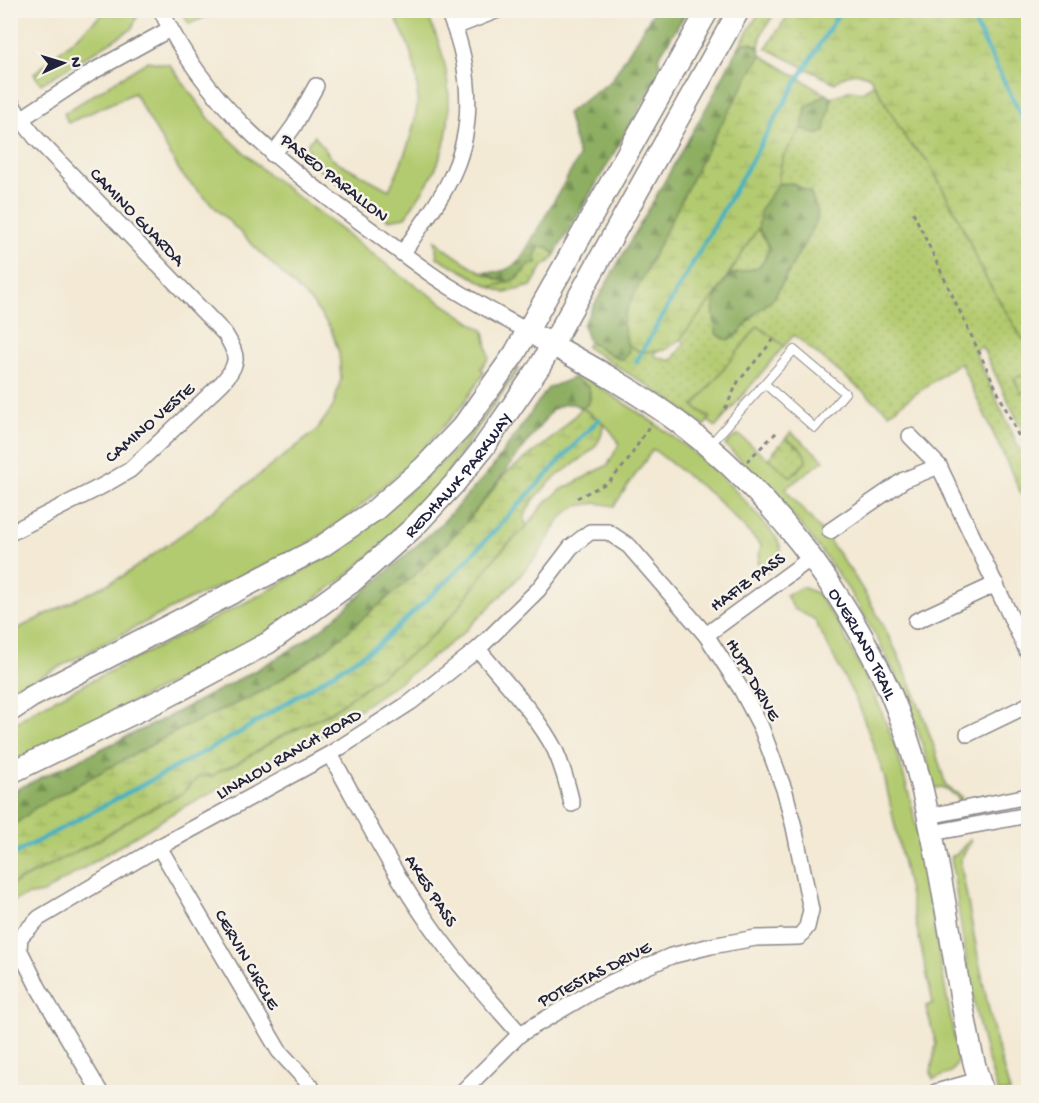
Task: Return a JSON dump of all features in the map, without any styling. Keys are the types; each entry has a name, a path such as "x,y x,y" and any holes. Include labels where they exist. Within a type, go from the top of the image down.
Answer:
{"main road":[{"name":"REDHAWK PARKWAY","path":"10,711 31,697 321,547 375,510 423,468 463,426 508,362 708,10"},
{"name":"REDHAWK PARKWAY","path":"10,774 169,696 268,643 352,582 413,528 455,483 510,412 552,345 739,10"},
{"name":"OVERLAND TRAIL","path":"527,331 654,405 708,447 767,504 812,558 858,630 890,694 906,735 930,825 967,1030 981,1086"}],"street":[{"name":"PASEO PARALLON","path":"161,10 170,30 195,69 233,118 273,154 337,206 450,288 527,331"},
{"path":"403,253 442,194 454,170 464,139 467,99 465,65 455,27 447,10"},
{"path":"455,27 498,10"},
{"path":"21,119 92,72 170,30"},
{"path":"273,154 294,126 316,86"},
{"name":"CAMINO GUARDA","path":"10,101 36,138 225,334 233,346 236,359"},
{"name":"CAMINO VESTE","path":"12,529 130,470 222,383 232,372 236,359"},
{"path":"910,436 939,466 1029,653"},
{"path":"830,531 904,480 939,466"},
{"name":"HUPP DRIVE","path":"590,532 608,532 629,546 706,635 741,689 762,727 785,792 808,898"},
{"name":"LINALOU RANCH ROAD","path":"100,1092 38,987 19,949 20,937 28,927 39,918 159,847 330,754 411,702 478,649 538,590 570,547 590,532"},
{"name":"HAFIZ PASS","path":"706,635 812,558"},
{"path":"916,621 996,584"},
{"path":"478,649 536,722 554,749 567,780 572,804"},
{"path":"968,734 1029,705"},
{"name":"AKES PASS","path":"330,754 396,872 432,928 469,976 519,1034"},
{"path":"930,825 997,802 1029,796"},
{"path":"930,825 1001,820 1029,815"},
{"name":"CERVIN CIRCLE","path":"159,847 279,1051 311,1086"},
{"name":"POTESTAS DRIVE","path":"462,1092 519,1034 595,990 671,956 756,938 799,937 807,927 810,910 808,898"},
{"path":"936,1092 981,1086"}],"lane":[{"path":"708,447 794,350 845,393 815,428 765,384"},
{"path":"997,802 1001,820"}],"path":[{"path":"913,212 1029,456"},
{"path":"724,412 738,382 774,339"},
{"path":"577,498 609,482 627,462 651,423"},
{"path":"747,461 778,431"}],"green space":[{"path":"106,11 139,12 132,29 41,84 34,74"},
{"path":"181,11 219,11 189,24"},
{"path":"391,11 425,11 441,50 446,71 449,113 441,154 430,180 405,217 388,220 311,163 307,144 315,136 332,159 389,190 409,143 415,121 417,100 417,79 412,57 404,35"},
{"path":"654,11 687,11 658,58 662,71 555,254 547,247 540,247 535,256 537,263 528,265 518,277 509,282 493,277 486,272 504,270 520,260 579,157 567,113 611,81"},
{"path":"760,11 776,11 762,33 759,47 751,43 744,43 734,55"},
{"path":"791,11 1028,11 1028,343 1022,338 985,277 959,219 928,161 908,142 870,77 852,74 835,83 766,48"},
{"path":"744,43 751,43 759,47 761,55 703,157 626,311 623,323 629,351 624,359 619,359 589,342 583,325 734,55"},
{"path":"761,55 826,94 806,107 802,128 784,155 778,184 761,208 758,228 716,294 680,339 670,347 665,350 641,352 628,345 623,323 626,311 703,157"},
{"path":"148,61 170,65 211,121 265,172 403,277 484,331 489,358 481,368 484,373 462,406 408,466 345,519 297,551 182,603 11,692 11,632 123,576 188,530 316,431 333,407 341,379 339,353 331,329 313,304 182,175 134,93 68,123 64,113"},
{"path":"875,84 908,141 928,161 959,219 985,277 1022,338 1028,343 1028,374 1014,378 1021,393 1028,390 1028,442 982,347 974,350 1028,468 1028,508 960,362 889,413 794,335 784,346 758,326 694,406 710,418 704,426 666,397 586,347 589,342 619,359 627,355 628,345 641,352 656,351 654,356 671,361 685,343 680,339 729,276 778,184 787,148 800,127 806,107 826,94 831,98 851,90 862,92"},
{"path":"826,94 831,98 825,131 818,134 810,133 802,128 806,107"},
{"path":"791,183 810,192 818,212 816,222 774,298 755,314 738,334 728,340 717,335 714,304 718,291 730,276 756,268 763,262 769,247 758,228 761,208 778,184"},
{"path":"435,240 482,272 501,281 509,282 491,287 437,257"},
{"path":"540,247 547,247 555,254 551,261 543,266 531,286 505,293 491,287 519,277"},
{"path":"758,326 784,346 716,427 708,421 710,418 694,406"},
{"path":"518,367 519,369 437,489 398,530 344,578 255,641 11,763 11,726 38,708 266,592 322,559 367,527 450,455 479,422"},
{"path":"576,373 652,421 721,477 777,539 781,555 774,566 766,573 758,563 761,545 713,496 653,449 614,506 597,503 577,506 570,510 559,520 540,552 511,586 461,635 405,678 320,736 178,810 43,893 21,898 11,904 11,885 99,840 136,816 182,794 198,777 213,776 278,738 328,714 422,646 455,612 497,555 526,527 544,504 561,490 608,465 619,444 604,423 582,408 589,402 590,390 589,387 573,378"},
{"path":"1028,374 1028,390 1021,393 1014,378"},
{"path":"573,378 589,387 590,399 587,404 582,408 574,404 567,404 552,410 467,522 417,573 323,652 261,692 179,730 35,808 11,828 11,792 166,718 258,669 325,626 441,524 492,468 548,388"},
{"path":"582,408 603,423 596,446 540,492 526,512 526,527 497,555 455,612 422,646 328,714 278,738 235,766 213,776 207,775 190,785 182,794 136,816 99,840 11,885 11,828 35,808 179,730 261,692 323,652 417,573 467,522 505,474 555,436"},
{"path":"791,432 824,460 785,489 832,545 873,607 889,636 915,695 946,786 961,796 962,801 959,802 958,797 942,787 935,788 918,730 898,682 880,644 837,573 785,507 725,445 739,435 791,477 806,462 802,450 786,438"},
{"path":"786,438 802,450 806,462 791,478 768,459"},
{"path":"802,587 817,593 839,625 879,705 897,751 912,806 957,1053 955,1068 948,1074 933,1079 931,1072 936,1044 926,1006 933,1003 884,775 859,706 814,619 794,609 786,595"},
{"path":"970,839 971,842 960,860 988,1006 1010,1092 998,1092 989,1064 981,1035 964,946 951,856 956,855"}],"waterway":[{"path":"636,362 797,81 841,10"},
{"path":"968,10 1028,129"},
{"path":"10,856 239,733 378,645 451,577 599,419"}]}
